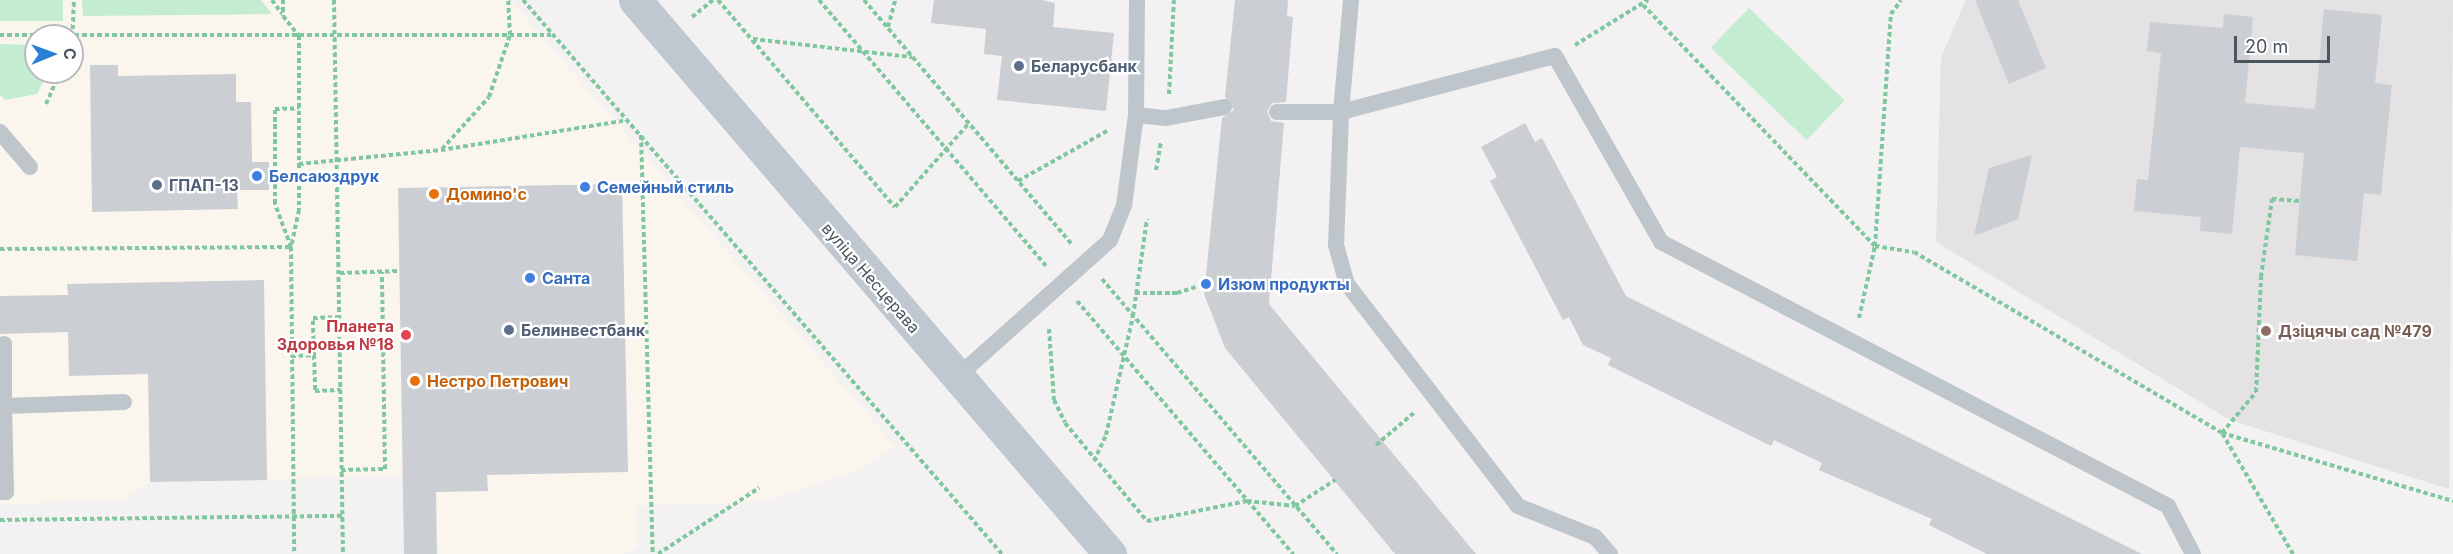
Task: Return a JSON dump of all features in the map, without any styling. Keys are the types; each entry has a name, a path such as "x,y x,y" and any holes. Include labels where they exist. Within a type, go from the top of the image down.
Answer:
{"main road":[{"name":"вуліца Несцерава","path":"635,0 1110,554"}],"lane":[{"path":"957,377 1060,282 1110,240 1124,206 1136,116 1137,0"},
{"path":"1351,0 1341,112 1336,245 1347,284 1432,398 1518,506 1595,537 1610,554"},
{"path":"1277,112 1341,112 1556,56 1661,242 2168,506 2193,554"},
{"path":"1136,116 1166,118 1224,107"},
{"path":"0,132 30,167"},
{"path":"0,492 6,492 4,344"},
{"path":"4,406 124,402"}],"path":[{"path":"74,0 75,24"},
{"path":"272,0 299,36 299,210 291,247 294,554"},
{"path":"283,0 283,16"},
{"path":"334,0 343,554"},
{"path":"441,150 489,97 510,35 508,0"},
{"path":"523,0 1002,554"},
{"path":"718,0 895,207 945,147 969,123"},
{"path":"819,0 1293,554"},
{"path":"864,0 1336,554"},
{"path":"888,28 895,0"},
{"path":"1166,118 1174,0"},
{"path":"1556,56 1648,0"},
{"path":"1853,342 1875,246 1891,14 1901,0"},
{"path":"1643,5 1875,246 1914,252 2222,433 2453,501"},
{"path":"0,35 24,35"},
{"path":"84,36 552,35"},
{"path":"753,39 913,58"},
{"path":"46,104 55,84"},
{"path":"291,247 275,204 275,109 299,108"},
{"path":"1018,181 1136,116"},
{"path":"299,164 338,163 441,150 628,120"},
{"path":"641,134 653,554"},
{"path":"2222,433 2256,392 2261,277 2272,199 2300,201"},
{"path":"1094,461 1106,435 1133,316 1146,222"},
{"path":"0,249 291,247"},
{"path":"340,273 399,271"},
{"path":"341,470 385,469 382,272"},
{"path":"1060,282 1048,314 1053,400 1094,461 1148,521 1247,501 1295,506 1335,480"},
{"path":"1135,293 1178,292 1205,284"},
{"path":"340,318 313,318 315,391 340,390"},
{"path":"291,356 314,355"},
{"path":"1376,445 1432,398"},
{"path":"2222,433 2293,554"},
{"path":"658,554 759,488"},
{"path":"0,520 343,516"}],"shaded area":[{"path":"0,0 510,0 896,447 859,469 763,502 636,506 637,546 623,554 404,554 403,476 150,482 122,500 0,504"},
{"name":"Дзіцячы сад №479","path":"1966,0 2453,0 2449,489 2230,420 1936,242 1941,57"}],"green space":[{"path":"0,0 63,0 63,21 0,21"},
{"path":"82,0 261,0 272,14 83,16"},
{"path":"1749,8 1845,100 1806,140 1711,48"},
{"path":"0,44 24,45 24,84 42,84 37,94 5,100 0,95"}],"building":[{"path":"934,0 1042,0 1055,3 1053,27 1114,33 1106,111 997,100 1002,56 984,54 986,29 931,23"},
{"path":"1235,0 1288,0 1287,16 1293,17 1286,102 1272,103 1267,111 1271,121 1284,123 1269,304 1476,554 1395,554 1225,348 1204,294 1222,118 1234,110 1225,97"},
{"path":"1975,0 2018,0 2046,68 2009,84"},
{"path":"2324,9 2382,15 2375,83 2392,85 2381,195 2364,193 2357,261 2295,255 2304,153 2240,147 2232,234 2200,231 2201,217 2134,211 2137,179 2148,180 2161,53 2147,51 2150,22 2223,28 2224,14 2253,17 2245,103 2315,109"},
{"path":"90,65 118,65 118,76 236,74 236,102 251,102 252,162 269,162 269,190 237,190 238,209 92,212"},
{"path":"1525,123 1535,142 1542,138 1626,296 2142,554 1987,554 1929,525 1932,519 1819,470 1822,463 1774,440 1771,446 1608,365 1611,358 1583,345 1569,317 1563,320 1490,181 1497,177 1481,147"},
{"path":"2032,155 2018,219 1974,236 1989,168"},
{"path":"622,184 628,472 487,475 488,491 436,492 437,554 404,554 398,188"},
{"path":"264,280 267,480 150,482 148,374 69,376 68,332 0,334 0,296 68,295 67,284"}],"place":[{"name":"Беларусбанк","path":"1019,66"},
{"name":"Белсаюздрук","path":"257,176"},
{"name":"ГПАП-13","path":"157,185"},
{"name":"Семейный стиль","path":"585,187"},
{"name":"Домино'c","path":"434,194"},
{"name":"Санта","path":"530,278"},
{"name":"Изюм продукты","path":"1206,284"},
{"name":"Белинвестбанк","path":"509,330"},
{"name":"Дзіцячы сад №479","path":"2266,331"},
{"name":"Планета Здоровья №18","path":"406,335"},
{"name":"Нестро Петрович","path":"415,381"}]}
